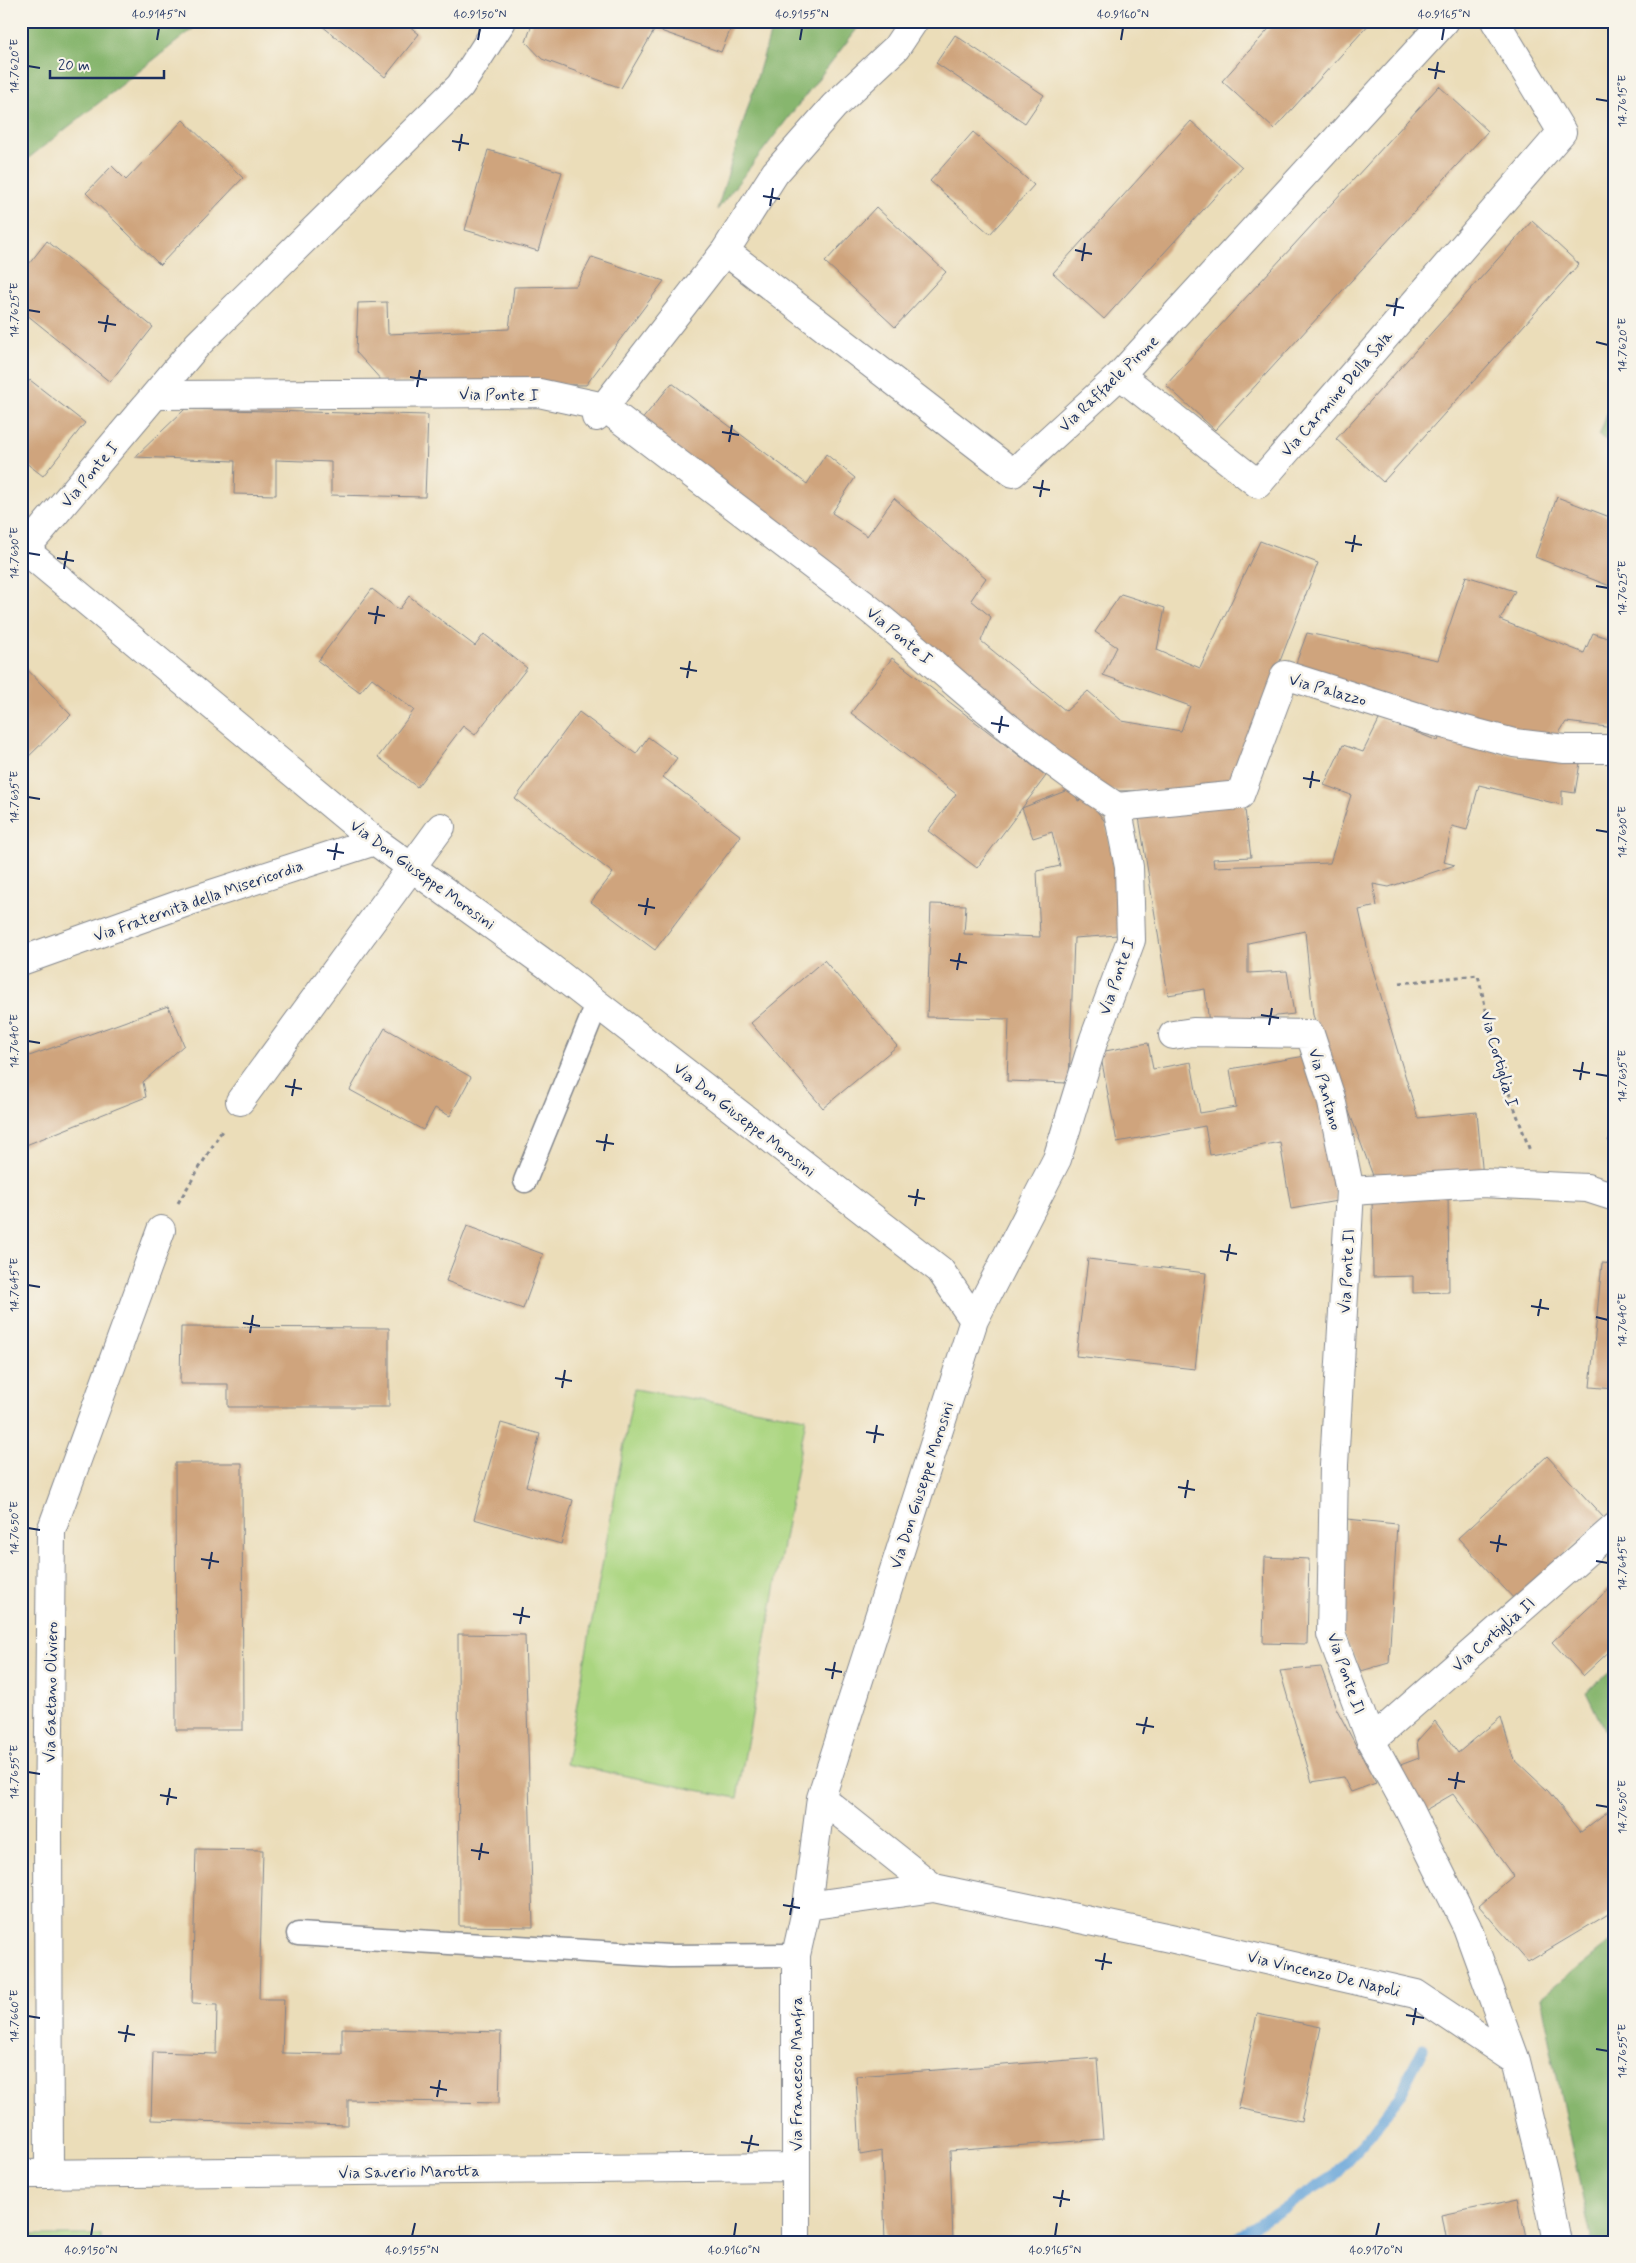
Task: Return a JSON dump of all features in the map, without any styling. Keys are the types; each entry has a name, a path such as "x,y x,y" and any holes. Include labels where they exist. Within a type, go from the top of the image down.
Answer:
{"street":[{"name":"Via Ponte I","path":"23,552 198,344 460,86 502,21"},
{"path":"600,412 725,251 775,173 834,106 896,48 914,21"},
{"name":"Via Raffaele Pirone","path":"725,251 1013,473 1120,375 1445,21"},
{"name":"Via Carmine Della Sala","path":"1120,375 1258,484 1562,132 1495,21"},
{"name":"Via Ponte I","path":"155,394 539,393 600,412 865,611 895,629 991,714 1087,787 1117,807 1128,867 1131,940 1094,1039 1057,1160 974,1320"},
{"name":"Via Don Giuseppe Morosini","path":"23,552 375,841 413,866 597,1004 940,1270 974,1320 820,1798 806,1906"},
{"name":"Via Palazzo","path":"1117,807 1240,795 1284,675 1428,720 1514,743 1565,749 1615,749"},
{"path":"240,1101 441,827"},
{"name":"Via Fraternità della Misericordia","path":"21,961 188,902 375,841"},
{"name":"Via Pantano","path":"1173,1035 1193,1032 1310,1034 1331,1098 1350,1191"},
{"path":"1350,1191 1482,1183 1587,1188 1615,1197"},
{"name":"Via Ponte II","path":"1350,1191 1334,1465 1331,1634 1371,1741 1409,1810 1467,1927 1516,2061"},
{"name":"Via Gaetano Oliviero","path":"49,2174 48,1829 51,1531 161,1230"},
{"name":"Via Cortiglia II","path":"1371,1741 1615,1528"},
{"name":"Via Vincenzo De Napoli","path":"820,1798 934,1888"},
{"name":"Via Vincenzo De Napoli","path":"806,1906 934,1888 1170,1938 1416,1994 1516,2061"},
{"name":"Via Francesco Manfra","path":"796,2242 796,1955 806,1906"},
{"path":"1516,2061 1544,2175 1557,2242"},
{"name":"Via Saverio Marotta","path":"21,2174 796,2167"}],"lane":[{"path":"525,1181 597,1004"},
{"path":"298,1934 669,1956 796,1955"}],"path":[{"name":"Via Cortiglia I","path":"1400,983 1478,975 1498,1062 1528,1149 1535,1154"},
{"path":"189,1187 240,1101"}],"green space":[{"path":"21,21 203,21 21,164"},
{"path":"774,21 863,21 717,210"},
{"path":"1615,392 1615,445 1599,436"},
{"path":"634,1389 806,1418 737,1798 566,1764"},
{"path":"1615,1669 1615,1752 1586,1692"},
{"path":"1615,1938 1615,2242 1592,2242 1540,1998"},
{"path":"21,2235 101,2235 101,2242 21,2242"}],"building":[{"path":"316,21 403,21 419,34 385,77"},
{"path":"533,21 734,21 721,52 655,29 621,88 542,59 526,42"},
{"path":"1276,21 1372,21 1274,129 1222,81"},
{"path":"955,35 1044,95 1025,123 936,63"},
{"path":"1439,86 1488,131 1215,430 1166,385"},
{"path":"183,120 243,178 160,265 86,193 112,166 126,180"},
{"path":"1191,121 1242,167 1104,319 1053,273"},
{"path":"973,132 1034,185 990,234 930,181"},
{"path":"488,150 562,172 538,251 465,230"},
{"path":"876,207 946,272 895,327 825,262"},
{"path":"1532,221 1579,264 1383,482 1336,439"},
{"path":"47,241 153,327 110,382 21,310 21,274"},
{"path":"592,257 664,281 586,385 383,382 356,352 358,303 387,302 388,334 509,329 514,287 576,286"},
{"path":"30,380 85,423 43,476 21,459 21,391"},
{"path":"672,383 807,484 826,454 855,478 832,513 867,536 894,498 986,578 971,600 991,617 981,641 1066,711 1088,691 1122,721 1181,731 1190,706 1103,675 1117,647 1095,632 1121,594 1165,608 1157,650 1200,668 1260,541 1318,563 1230,790 1107,791 640,422"},
{"path":"185,409 428,415 425,497 331,495 331,462 276,460 276,495 234,494 235,461 135,457"},
{"path":"1557,497 1615,519 1615,588 1535,557"},
{"path":"1466,576 1515,591 1500,620 1584,653 1593,633 1615,641 1615,728 1566,722 1554,741 1292,674 1307,633 1438,660"},
{"path":"372,589 399,610 409,596 475,646 484,634 527,668 475,735 463,726 417,787 378,757 414,710 372,678 360,692 318,661"},
{"path":"892,658 1046,776 977,868 928,831 956,794 851,713"},
{"path":"21,663 71,715 21,764"},
{"path":"579,712 636,754 648,737 677,758 663,777 741,836 655,950 591,902 613,873 515,799"},
{"path":"1380,718 1438,741 1440,735 1477,747 1520,757 1581,757 1575,793 1562,791 1562,805 1479,785 1467,830 1452,826 1444,862 1455,865 1389,887 1373,884 1377,906 1359,910 1370,960 1418,1118 1477,1112 1483,1178 1375,1181 1313,1015 1305,931 1248,943 1248,973 1287,971 1294,1014 1209,1024 1205,989 1168,995 1139,817 1244,802 1251,857 1213,859 1214,867 1330,863 1351,795 1324,785 1343,745 1363,752"},
{"path":"1073,788 1078,801 1087,798 1106,823 1119,887 1118,935 1074,938 1069,1083 1007,1081 1009,1019 927,1017 931,904 966,905 964,934 1040,937 1037,871 1060,866 1052,832 1033,838 1022,808"},
{"path":"824,960 897,1046 823,1108 751,1023"},
{"path":"168,1006 184,1045 143,1082 146,1097 21,1147 21,1059"},
{"path":"385,1028 471,1077 450,1116 435,1108 423,1130 350,1090"},
{"path":"1148,1043 1153,1069 1191,1062 1200,1113 1236,1107 1230,1069 1311,1055 1337,1201 1291,1209 1280,1142 1210,1155 1205,1126 1117,1142 1100,1052"},
{"path":"1615,1125 1615,1144 1608,1141"},
{"path":"1448,1192 1449,1292 1413,1293 1413,1276 1373,1277 1372,1193"},
{"path":"467,1226 543,1254 523,1309 446,1281"},
{"path":"1088,1259 1206,1273 1195,1369 1076,1356"},
{"path":"1602,1263 1615,1264 1615,1389 1590,1387"},
{"path":"181,1327 389,1328 389,1407 228,1407 228,1384 180,1384"},
{"path":"501,1423 540,1434 526,1486 573,1500 561,1544 474,1519"},
{"path":"1547,1456 1604,1518 1515,1600 1458,1538"},
{"path":"175,1463 242,1463 243,1730 176,1730"},
{"path":"1347,1519 1397,1524 1389,1663 1361,1671 1342,1633"},
{"path":"1265,1557 1309,1559 1307,1644 1263,1643"},
{"path":"1615,1583 1615,1646 1583,1676 1552,1642"},
{"path":"458,1634 525,1635 533,1927 459,1926"},
{"path":"1321,1667 1336,1708 1376,1783 1351,1792 1343,1777 1312,1782 1280,1671"},
{"path":"1501,1717 1513,1758 1548,1791 1581,1832 1612,1808 1615,1812 1615,1910 1528,1962 1479,1906 1513,1876 1453,1794 1422,1812 1387,1770 1419,1758 1417,1741 1435,1721 1458,1753"},
{"path":"196,1849 263,1850 259,1999 284,1999 282,2053 342,2054 342,2028 501,2032 499,2103 348,2100 348,2125 151,2120 153,2052 216,2054 217,2005 192,2004"},
{"path":"1257,2014 1321,2027 1301,2121 1238,2108"},
{"path":"1097,2058 1103,2139 950,2151 953,2242 885,2242 882,2151 860,2155 856,2076"},
{"path":"1518,2199 1527,2242 1447,2242 1442,2215"}],"waterway":[{"path":"1230,2242 1333,2177 1372,2133 1399,2096 1423,2049"}]}
